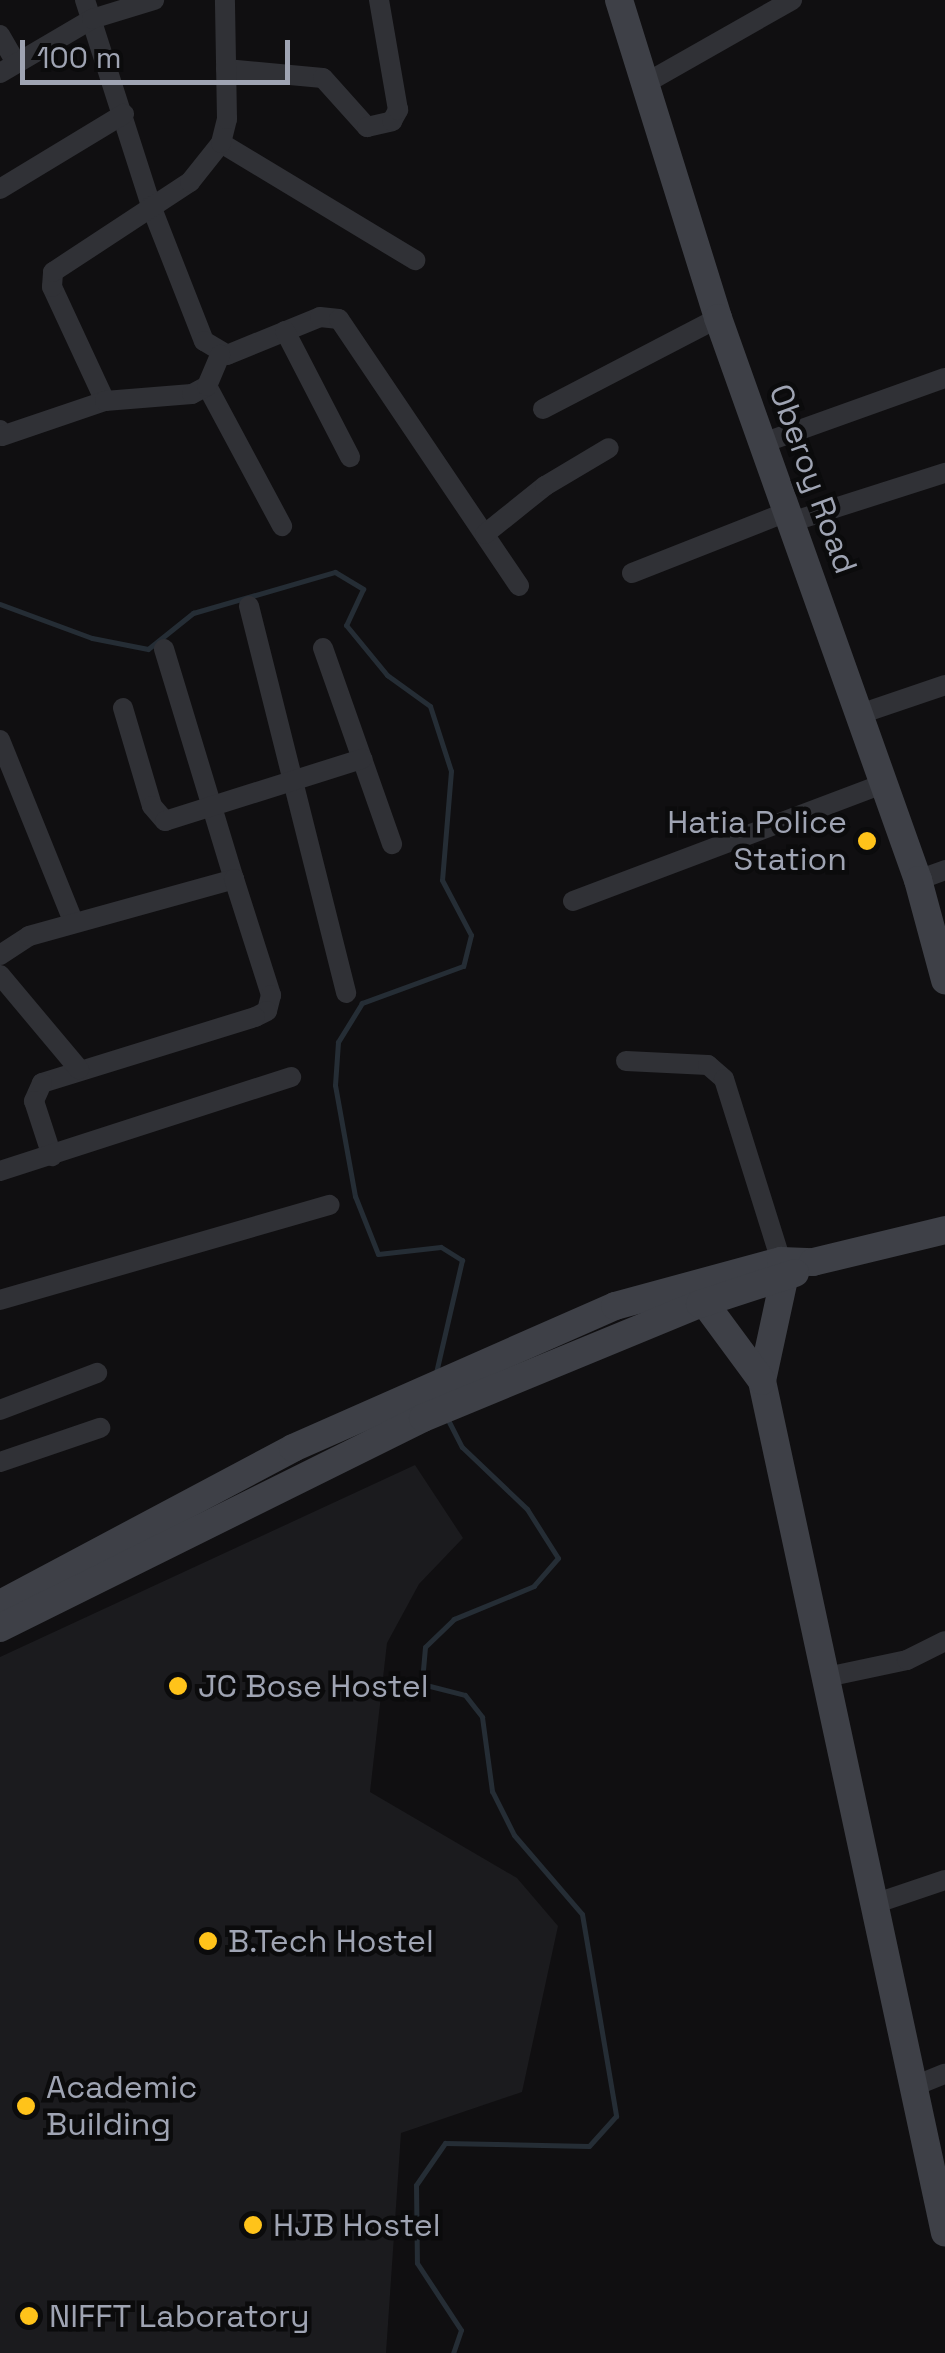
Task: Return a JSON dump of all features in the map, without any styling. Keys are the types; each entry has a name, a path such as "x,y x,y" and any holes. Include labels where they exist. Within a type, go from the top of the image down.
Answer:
{"street":[{"path":"0,34 8,68 88,9 154,0"},
{"path":"104,401 52,288 53,272 190,182 221,143 226,69 224,0"},
{"path":"226,69 322,78 367,128 392,121 398,110 378,0"},
{"name":"Oberoy Road","path":"618,0 718,318 918,880 945,980"},
{"path":"646,83 792,0"},
{"path":"88,9 151,206 204,340 220,355"},
{"path":"0,189 124,114"},
{"path":"221,143 415,260"},
{"path":"0,430 2,436 104,401 192,394 206,386 220,355 320,317 338,318 519,586"},
{"path":"544,408 718,318"},
{"path":"285,331 350,456"},
{"path":"763,442 945,378"},
{"path":"206,386 282,526"},
{"path":"485,534 536,493 608,448"},
{"path":"632,573 789,517 945,473"},
{"path":"249,606 296,781 346,993"},
{"path":"323,648 392,844"},
{"path":"52,1156 35,1090 79,1069 267,1012 271,995 164,649"},
{"path":"860,714 945,685"},
{"path":"123,708 158,817 171,822 362,758"},
{"path":"0,740 74,923"},
{"path":"573,900 883,784"},
{"path":"918,880 945,870"},
{"path":"0,955 29,936 234,879"},
{"path":"0,975 79,1069"},
{"path":"626,1061 708,1066 724,1079 782,1270 762,1381 822,1678 945,2233"},
{"path":"0,1171 290,1077"},
{"path":"0,1300 330,1205"},
{"path":"1,1618 416,1407 696,1294 945,1230"},
{"path":"696,1294 762,1381"},
{"path":"0,1410 97,1374"},
{"path":"0,1462 100,1428"},
{"path":"822,1678 907,1660 945,1641"},
{"path":"871,1905 945,1880"},
{"path":"912,2087 945,2074"}],"shaded area":[{"path":"415,1465 463,1538 419,1584 387,1643 370,1792 517,1878 558,1926 522,2092 401,2133 386,2353 0,2353 0,1657"}],"waterway":[{"path":"0,604 92,638 148,649 193,613 335,572 363,589 346,625 387,675 430,706 451,771 442,880 471,935 463,966 362,1003 338,1042 335,1085 355,1196 378,1254 441,1247 462,1260 436,1373"},
{"path":"446,1416 462,1447 527,1509 558,1558 534,1586 454,1619 425,1647 422,1684 465,1695 482,1717 492,1791 514,1835 582,1914 616,2116 589,2146 445,2143 416,2185 417,2263 461,2330 453,2353"}],"place":[{"name":"Hatia Police Station","path":"867,841"},
{"name":"JC Bose Hostel","path":"178,1686"},
{"name":"B.Tech Hostel","path":"208,1941"},
{"name":"Academic Building","path":"26,2106"},
{"name":"HJB Hostel","path":"253,2225"},
{"name":"NIFFT Laboratory","path":"29,2316"}]}
